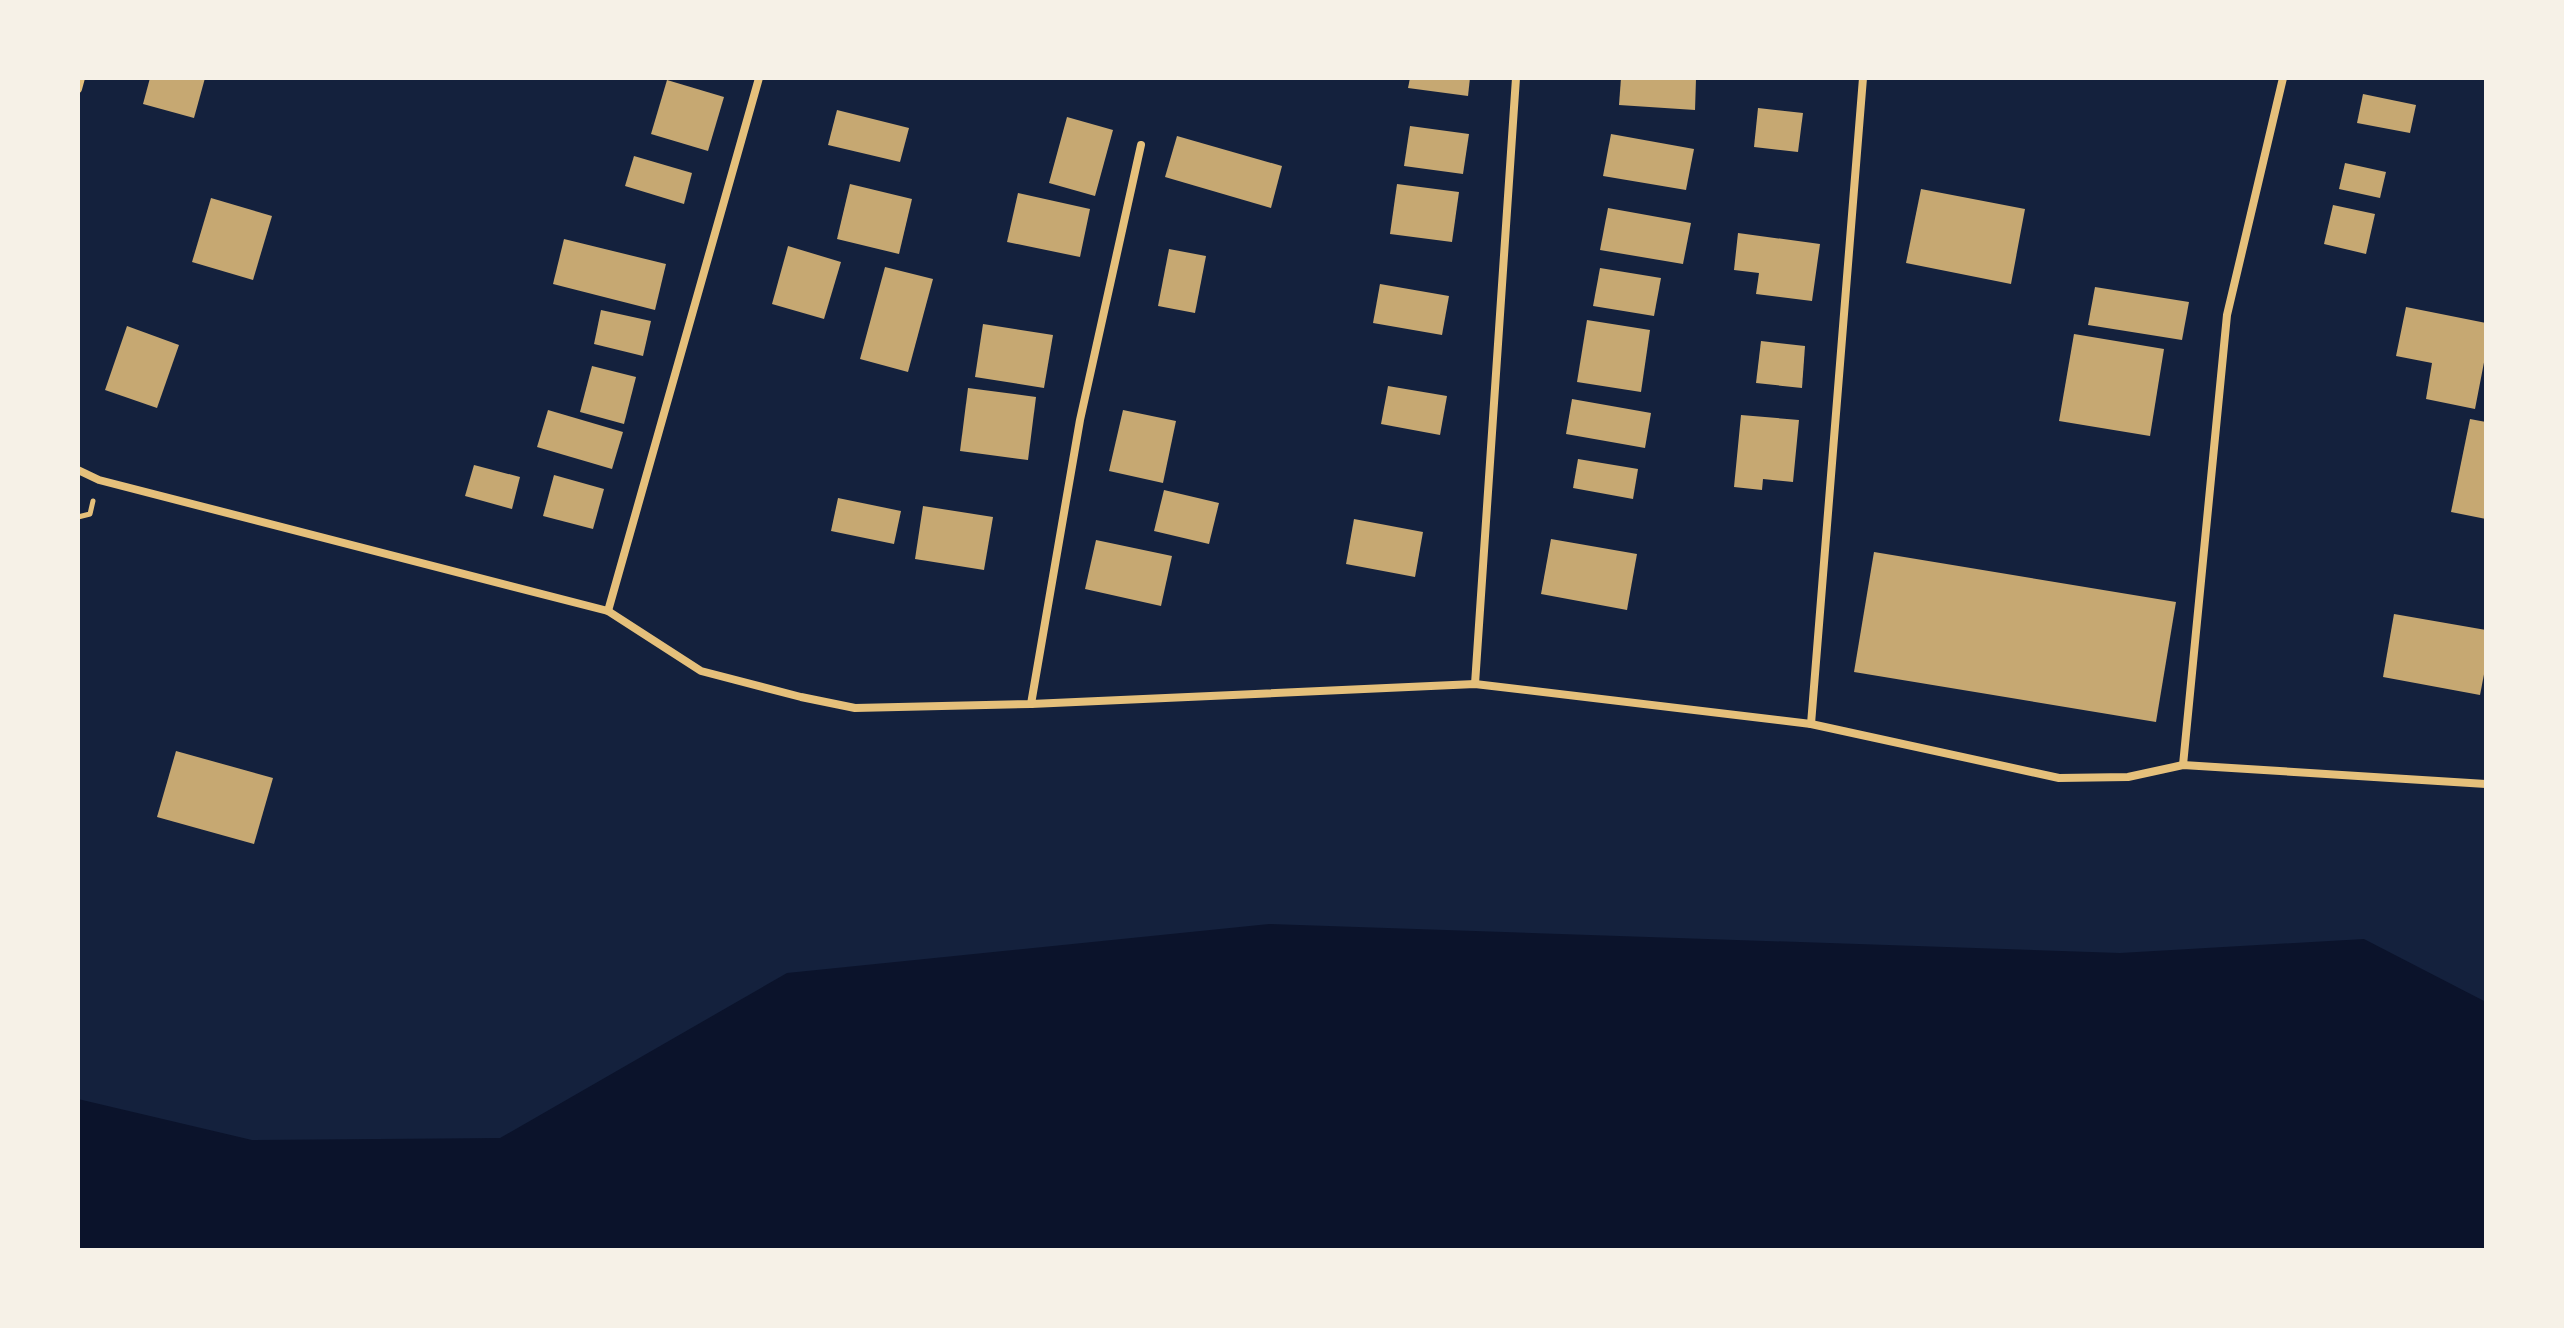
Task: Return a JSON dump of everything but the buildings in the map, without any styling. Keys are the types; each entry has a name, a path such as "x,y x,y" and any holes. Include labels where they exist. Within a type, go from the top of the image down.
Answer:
{"street":[{"path":"78,89 81,78"},
{"path":"608,611 759,78"},
{"path":"1475,684 1516,78"},
{"path":"1811,724 1863,78"},
{"path":"2183,765 2227,315 2283,78"},
{"path":"1031,704 1080,420 1141,145"},
{"path":"78,470 99,480 608,611 701,671 855,708 1031,704 1475,684 1811,724 2059,778 2128,777 2183,765 2486,784"}],"water":[{"path":"1269,924 2120,953 2364,939 2486,1002 2486,1250 78,1250 78,1099 252,1140 500,1138 787,973"}]}
